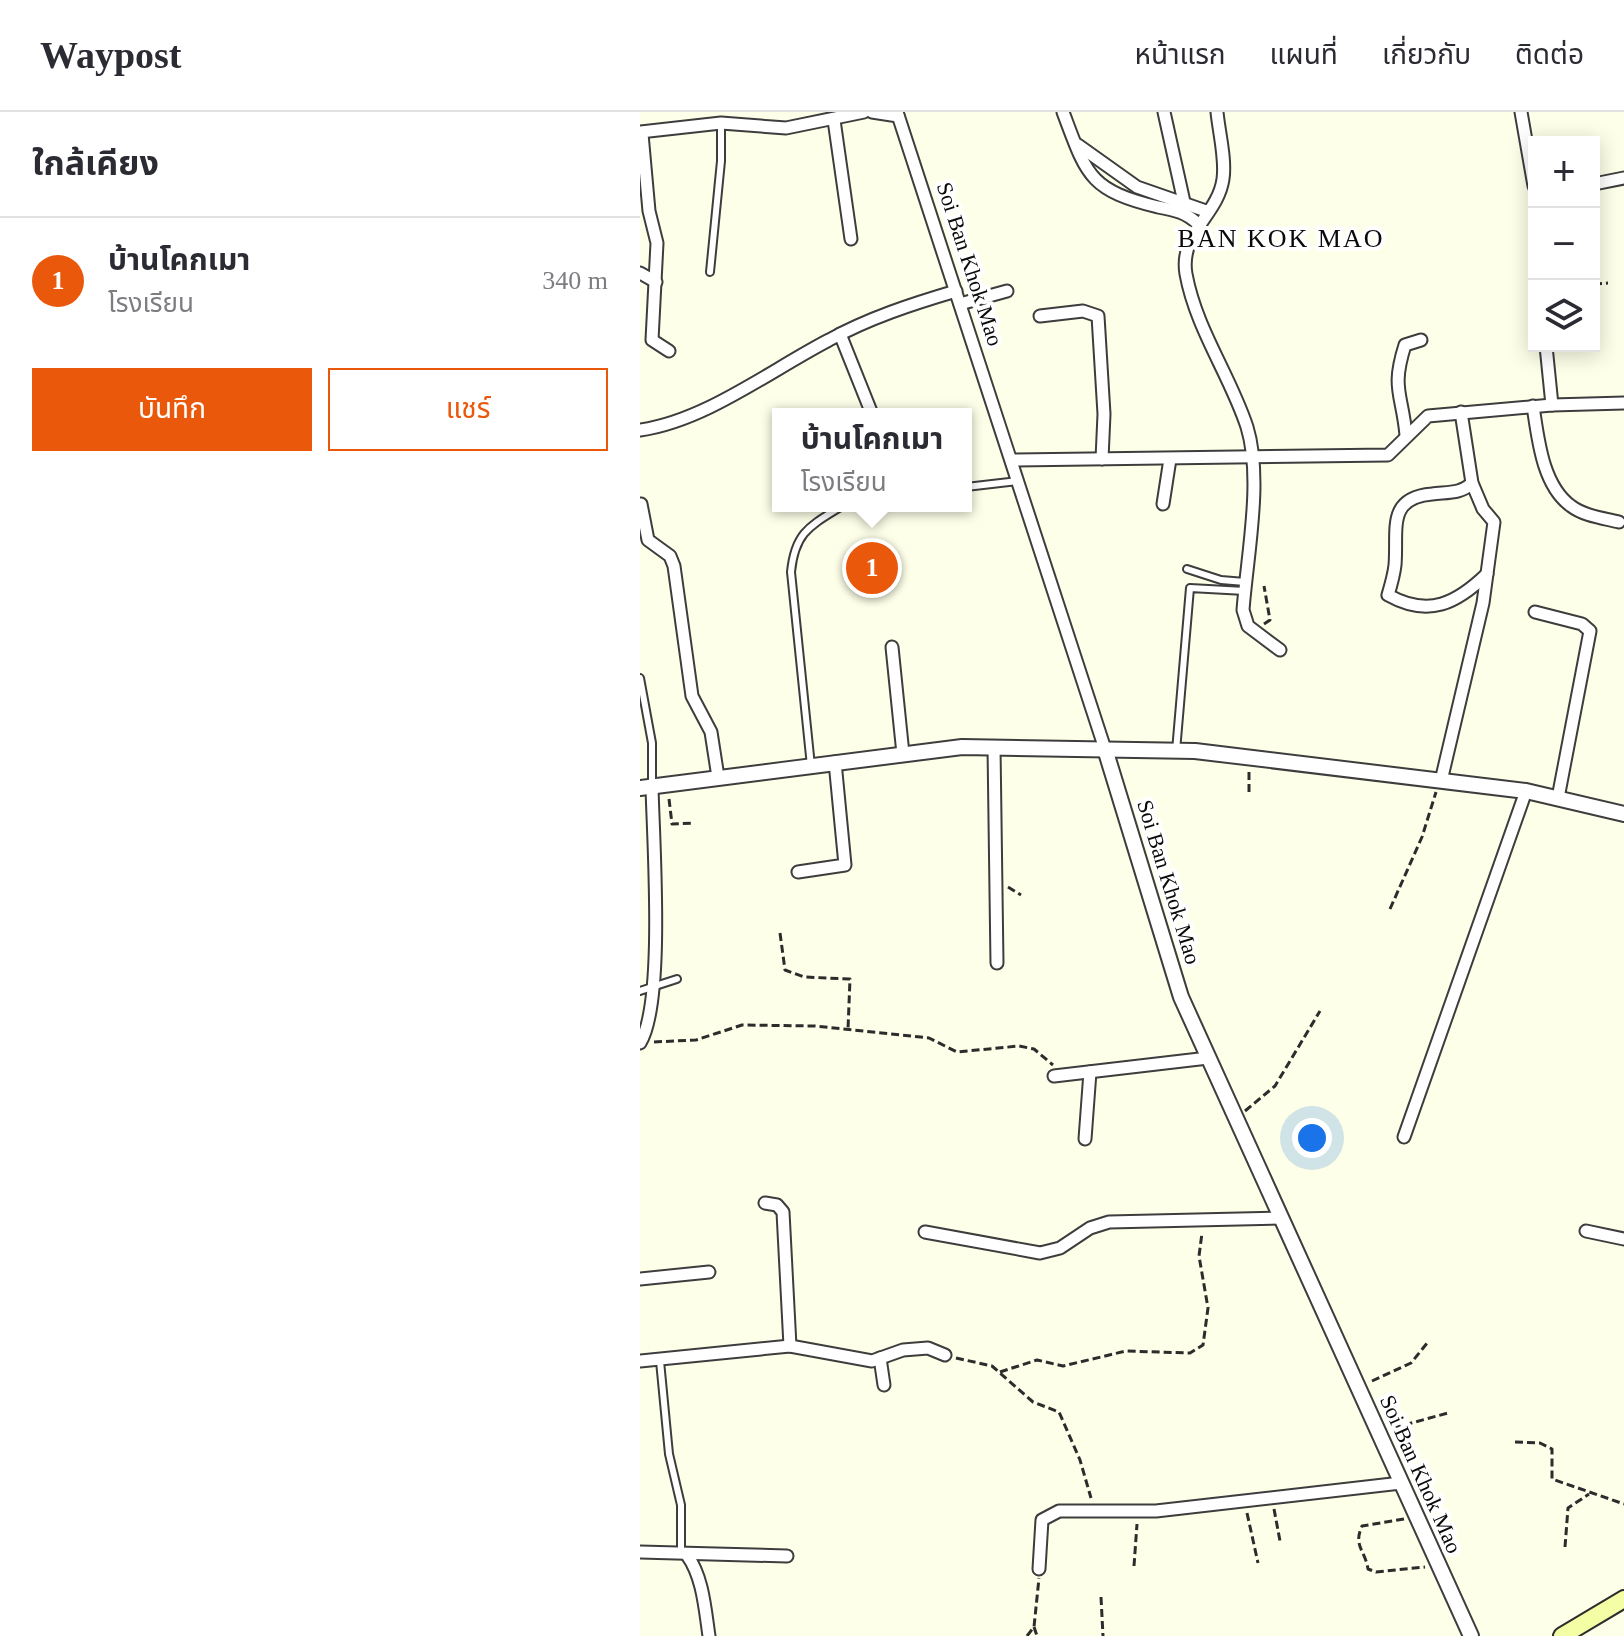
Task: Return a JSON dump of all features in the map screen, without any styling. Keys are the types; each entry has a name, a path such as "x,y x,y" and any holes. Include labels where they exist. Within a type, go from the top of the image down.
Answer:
{"main road":[{"path":"1562,1636 1624,1599"}],"street":[{"path":"669,351 652,340 657,243 644,204 641,133 721,123 786,128 864,112"},
{"path":"872,112 898,114"},
{"path":"1063,112 1098,185 1129,200 1188,214 1198,224"},
{"path":"1164,112 1184,202"},
{"path":"1217,112 1223,178 1186,249 1186,273 1213,354 1247,426 1254,459 1243,610 1248,626 1280,650"},
{"path":"1521,112 1528,152"},
{"name":"Soi Ban Khok Mao","path":"898,114 1105,749 1181,997 1471,1636"},
{"path":"834,120 851,239"},
{"path":"1075,142 1088,156 1137,187 1206,211"},
{"path":"1600,183 1624,178"},
{"path":"640,273 656,282"},
{"path":"640,430 714,404 840,334 903,306 956,291"},
{"path":"960,304 1007,291"},
{"path":"1040,316 1083,311 1098,316 1104,414 1102,459"},
{"path":"840,334 870,408"},
{"path":"1406,435 1396,393 1397,369 1405,345 1421,340"},
{"path":"1547,352 1552,405"},
{"path":"1012,460 1388,455 1428,416 1533,406 1624,403"},
{"path":"1533,406 1539,445 1558,491 1569,505 1584,513 1619,522"},
{"path":"1441,781 1487,574 1494,522 1483,509 1472,483 1461,412"},
{"path":"1163,504 1170,459"},
{"path":"1472,483 1464,491 1419,495 1405,501 1397,517 1395,568 1388,595 1397,600 1440,607 1462,598 1487,574"},
{"path":"641,504 643,536 670,556 674,566 692,696 711,732 718,777"},
{"path":"1535,612 1582,624 1590,631 1558,798"},
{"path":"892,647 903,754"},
{"path":"641,1041 651,1011 652,985 646,787 962,747 1105,749 1176,751 1249,758 1526,791 1624,814"},
{"path":"994,747 997,963"},
{"path":"798,872 845,865 835,762"},
{"path":"1404,1137 1526,791"},
{"path":"1054,1076 1208,1058"},
{"path":"1085,1139 1090,1072"},
{"path":"765,1203 777,1205 783,1212 790,1346"},
{"path":"925,1232 1040,1253 1060,1248 1090,1228 1109,1222 1282,1218"},
{"path":"1586,1231 1624,1239"},
{"path":"640,1279 709,1272"},
{"path":"640,1361 790,1346 872,1361 903,1350 928,1348 945,1355"},
{"path":"880,1358 884,1385"},
{"path":"1039,1569 1042,1520 1059,1511 1138,1512 1272,1500 1401,1483"},
{"path":"640,1552 787,1556"},
{"path":"684,1555 695,1565 709,1636"}],"lane":[{"path":"710,272 721,161 721,123"},
{"path":"972,486 1018,481"},
{"path":"811,766 791,572 793,551 804,531 833,512"},
{"path":"1187,569 1245,586"},
{"path":"1176,751 1190,588 1245,586"},
{"path":"640,678 652,743 646,787"},
{"path":"640,991 677,979"},
{"path":"660,1361 667,1442 681,1505 684,1555"}],"path":[{"path":"1600,284 1608,283"},
{"path":"1254,631 1270,620 1264,586"},
{"path":"1249,758 1249,792"},
{"path":"1390,909 1441,781"},
{"path":"667,784 672,824 694,823"},
{"path":"780,933 785,970 804,977 850,979 848,1029"},
{"path":"1235,1118 1275,1086 1320,1011"},
{"path":"641,1041 667,1043 696,1040 742,1025 763,1023 848,1029 929,1038 957,1052 1019,1046 1034,1049 1069,1074"},
{"path":"1000,1372 1037,1360 1063,1366 1126,1351 1190,1353 1203,1345 1208,1308 1199,1256 1204,1221"},
{"path":"1356,1384 1395,1373 1411,1363 1428,1342"},
{"path":"945,1355 992,1366 1033,1402 1059,1412 1097,1512"},
{"path":"1379,1434 1422,1418 1448,1413"},
{"path":"1515,1442 1540,1443 1552,1449 1552,1479 1624,1504"},
{"path":"1565,1547 1568,1508 1589,1494"},
{"path":"1272,1500 1280,1541"},
{"path":"1241,1503 1253,1525 1258,1563"},
{"path":"1134,1566 1138,1512"},
{"path":"1415,1515 1397,1522 1362,1526 1357,1538 1358,1548 1366,1558 1368,1569 1376,1572 1438,1565"},
{"path":"1037,1636 1034,1627 1039,1569"},
{"path":"1101,1597 1103,1636"},
{"path":"1027,1636 1034,1627"}],"place":[{"name":"บ้านโคกเมา","path":"872,568"}],"district":[{"name":"BAN KOK MAO","path":"1281,238"}]}
